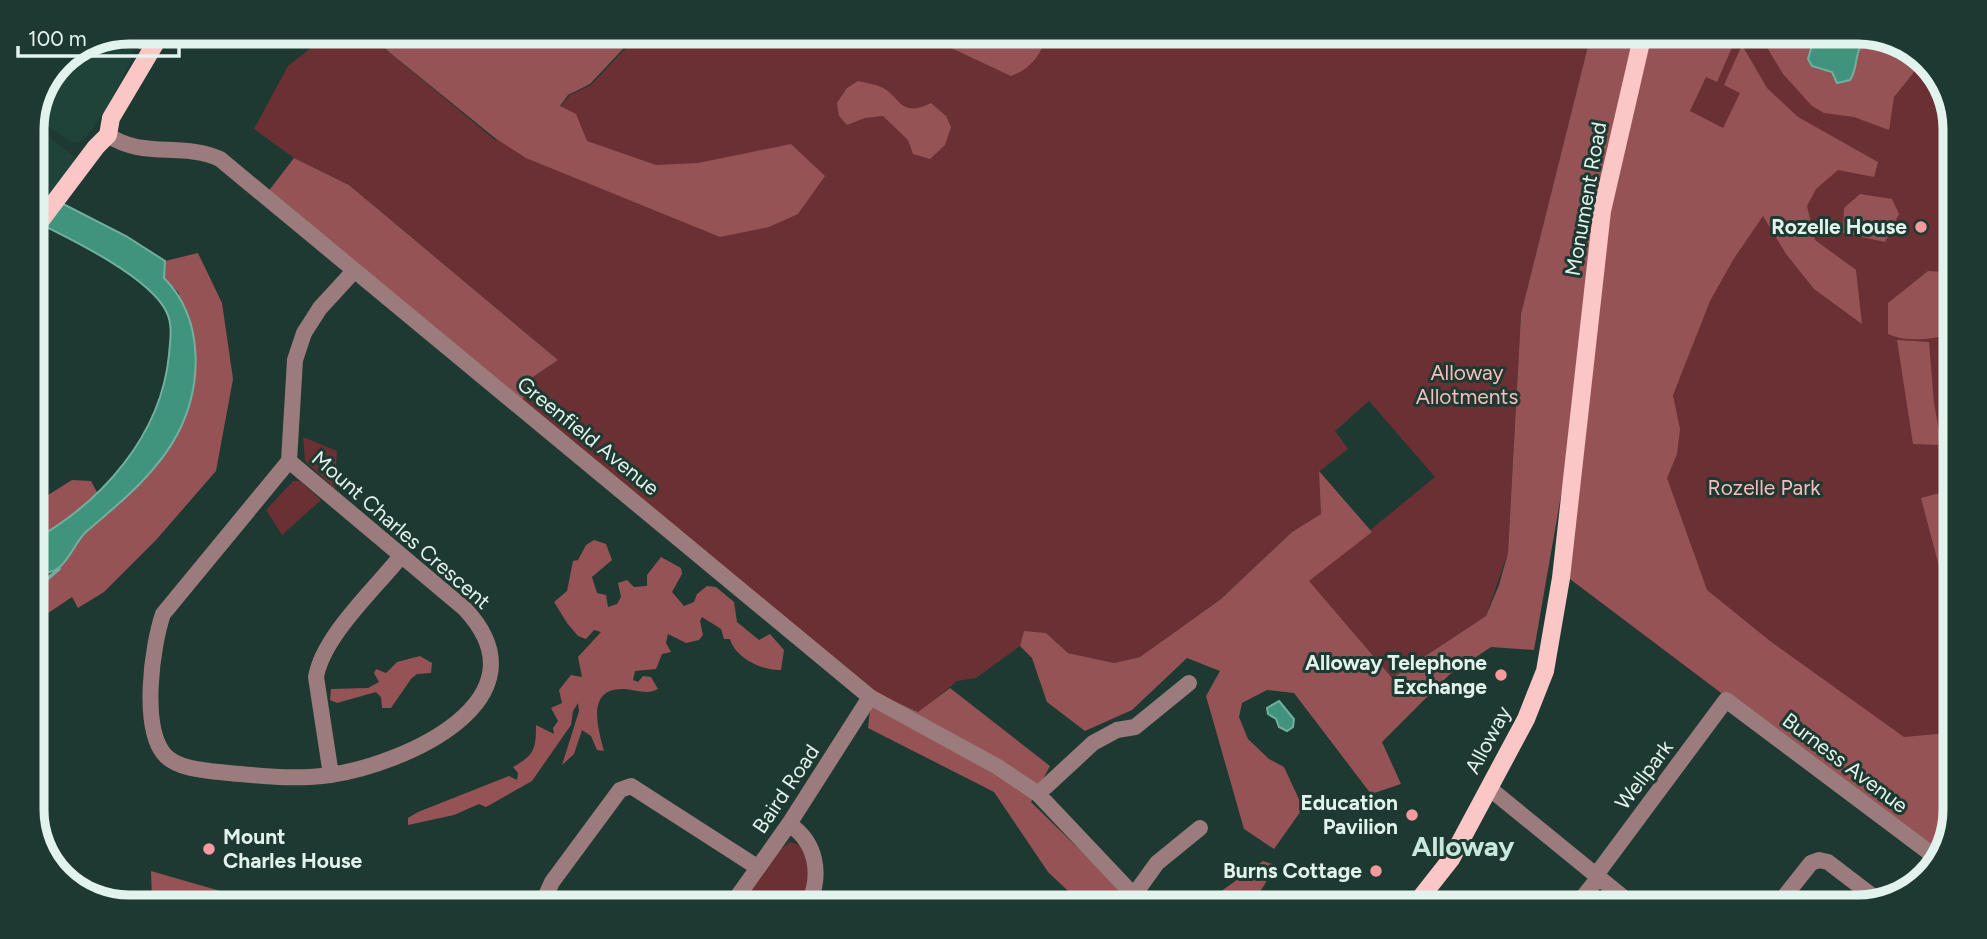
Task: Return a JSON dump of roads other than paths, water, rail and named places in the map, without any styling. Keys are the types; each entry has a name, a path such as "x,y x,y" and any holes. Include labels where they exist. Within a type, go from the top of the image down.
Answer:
{"main road":[{"path":"44,216 108,135 111,118 154,44"},
{"name":"Monument Road","path":"1561,578 1602,211 1641,44"},
{"name":"Alloway","path":"1423,895 1451,859 1540,687 1561,578"}],"street":[{"name":"Greenfield Avenue","path":"108,135 120,144 151,150 193,151 220,159 870,697 987,760 1038,794 1133,895"},
{"name":"Mount Charles Crescent","path":"289,461 481,627 490,650 490,674 481,697 460,721 419,748 384,762 331,775 278,777 206,771 180,764 164,756 151,724 155,637 163,614 289,461 295,360 304,333 320,308 354,271"},
{"path":"331,775 316,677 318,666 333,638 401,556"},
{"path":"1038,794 1093,743 1117,730 1135,727 1189,683"},
{"name":"Baird Road","path":"738,895 789,824 870,697"},
{"name":"Burness Avenue","path":"1726,700 1931,854"},
{"name":"Wellpark","path":"1584,895 1726,700"},
{"path":"546,895 552,882 620,790 631,786 757,867"},
{"path":"1489,788 1621,895"},
{"path":"789,824 808,842 815,863 816,882 812,895"},
{"path":"1141,895 1157,863 1200,828"},
{"path":"1786,895 1811,863 1819,860 1828,862 1871,895"}],"waterway":[{"path":"44,582 59,569"}],"place":[{"name":"Rozelle House","path":"1921,227"},
{"name":"Alloway Telephone Exchange","path":"1501,675"},
{"name":"Education Pavilion","path":"1412,815"},
{"name":"Mount Charles House","path":"209,849"},
{"name":"Burns Cottage","path":"1376,871"}],"district":[{"name":"Alloway","path":"1463,846"}],"park label":[{"name":"Alloway Allotments","path":"1467,385"},
{"name":"Rozelle Park","path":"1764,488"}]}
